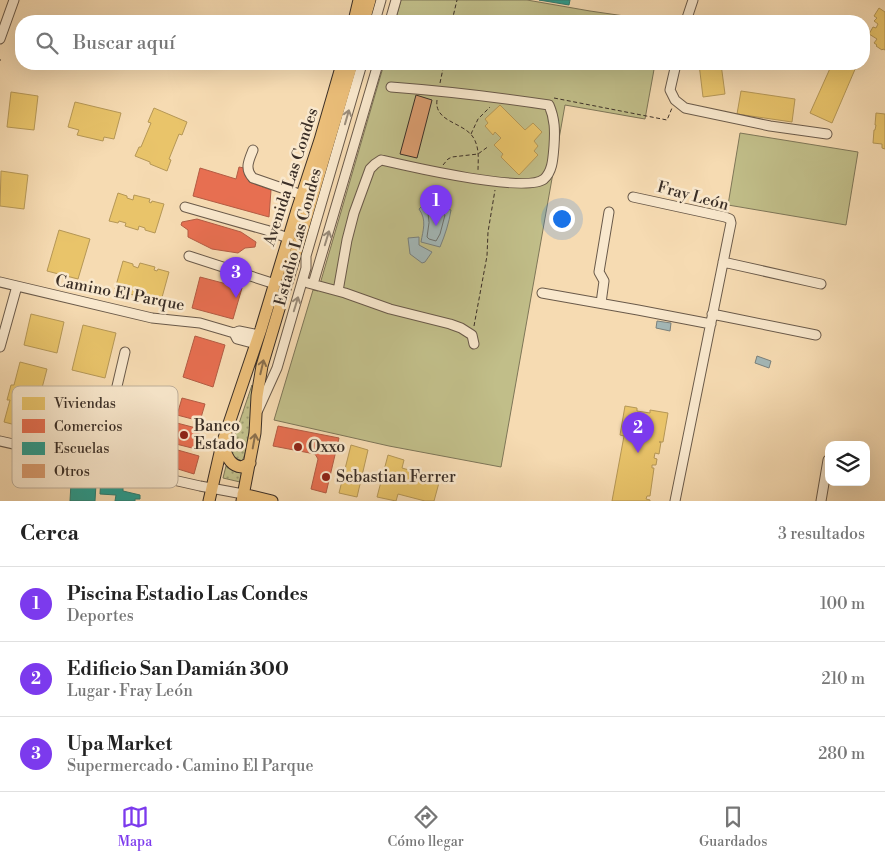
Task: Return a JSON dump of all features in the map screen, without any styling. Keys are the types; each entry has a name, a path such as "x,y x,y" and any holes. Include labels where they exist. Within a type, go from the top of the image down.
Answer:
{"main road":[{"path":"355,15 359,0"},
{"path":"366,15 370,0"},
{"name":"Avenida Las Condes","path":"209,501 222,444 258,340 340,70"},
{"name":"Avenida Las Condes","path":"242,498 255,434 258,385 263,360 350,70"},
{"path":"222,444 234,465 242,467 250,463"},
{"path":"242,498 272,501"}],"street":[{"path":"0,39 14,0"},
{"path":"376,15 381,0"},
{"path":"392,15 396,0"},
{"path":"688,15 693,0"},
{"name":"Estadio Las Condes","path":"255,415 277,368 306,268 306,256 360,70"},
{"path":"313,284 376,70"},
{"path":"675,70 670,90 675,100 685,108 770,126 827,134"},
{"path":"338,291 347,240 354,214 370,169 381,160 498,182 536,183 546,178 552,162 555,135 553,116 549,105 439,90 391,87"},
{"path":"340,137 356,142"},
{"path":"253,150 247,168 253,178 302,195"},
{"name":"Fray León","path":"633,197 730,218 731,223 675,501"},
{"path":"184,207 288,238"},
{"path":"602,303 604,281 599,272 609,212"},
{"path":"189,256 275,284"},
{"path":"723,262 821,284"},
{"name":"Camino El Parque","path":"0,282 152,318 200,323 234,333 239,331 258,340"},
{"path":"302,282 338,291 390,309 450,324 461,328 473,340"},
{"path":"0,347 17,286"},
{"path":"542,293 711,324"},
{"path":"712,314 816,335"},
{"path":"117,386 125,352"},
{"path":"821,501 825,478"},
{"path":"178,481 211,488 242,498"}],"path":[{"path":"453,15 456,0"},
{"path":"443,70 436,106 443,117 470,134 474,139 479,160 477,171 486,180"},
{"path":"470,134 478,119 500,97"},
{"path":"550,97 667,120 675,100"},
{"path":"441,170 448,159 452,157 478,154 489,146"},
{"path":"473,340 487,256 488,232 494,191 498,182"}],"shaded area":[{"path":"401,0 527,0 618,15 397,15"},
{"path":"382,70 654,70 645,119 565,105 501,467 389,446 274,420 313,290 318,291"},
{"path":"740,133 858,152 846,225 728,205"},
{"path":"252,385 250,424 245,455 242,461 234,461 230,450"},
{"path":"226,466 236,472 242,472 240,482 223,478"}],"water":[{"path":"426,202 451,210 447,229 440,247 421,242 424,221 419,209"},
{"path":"419,237 419,245 432,252 425,262 422,263 410,254 408,238"},
{"path":"657,321 671,323 670,331 656,328"},
{"path":"757,356 771,361 769,368 755,363"}],"building: Viviendas":[{"path":"879,8 885,12 885,50 876,46 874,43 877,39 870,35 873,27 876,28 878,24 874,21 877,18 874,16"},
{"path":"700,70 722,70 725,94 703,97"},
{"path":"829,70 855,70 832,123 810,113"},
{"path":"741,91 795,99 792,122 737,114"},
{"path":"11,92 38,96 34,130 7,127"},
{"path":"75,102 121,113 114,139 104,137 103,141 77,135 79,130 68,127"},
{"path":"500,105 525,130 533,123 542,132 534,141 538,146 534,151 538,155 519,175 501,157 503,154 494,145 501,138 495,132 493,135 485,126 488,123 485,119"},
{"path":"154,108 187,122 182,135 179,134 169,159 171,160 167,171 135,156 151,123 148,122"},
{"path":"876,113 885,114 885,149 882,148 882,144 873,143"},
{"path":"1,171 28,175 24,209 0,206"},
{"path":"118,193 133,200 134,195 150,199 149,202 151,203 152,201 164,204 155,233 139,226 138,230 125,226 126,223 109,221"},
{"path":"59,230 90,239 78,279 47,271"},
{"path":"123,261 133,264 133,266 138,268 140,263 155,267 154,270 157,271 158,269 169,272 161,301 150,298 151,296 145,294 144,298 130,294 132,290 125,288 124,291 115,289"},
{"path":"31,314 64,322 57,353 24,345"},
{"path":"83,325 116,333 105,378 72,370"},
{"path":"20,362 47,369 43,386 12,386 12,424 4,422 10,400 7,400 11,385 14,385"},
{"path":"625,406 637,408 637,411 650,413 650,410 668,413 663,442 661,442 659,454 655,453 656,465 652,465 652,468 654,468 650,496 647,496 646,499 650,501 612,501 624,436 620,435"},
{"path":"351,445 368,450 357,497 339,493"},
{"path":"388,455 404,460 402,468 440,479 434,501 425,501 398,494 396,501 377,497"}],"building: Comercios":[{"path":"239,167 244,168 249,182 271,190 269,217 193,196 200,168 236,179"},
{"path":"197,219 241,232 256,242 255,247 245,248 238,253 212,249 188,237 188,230 181,225 182,222"},
{"path":"200,277 242,288 233,319 192,308"},
{"path":"195,336 225,345 213,387 183,377"},
{"path":"182,398 205,404 200,421 178,415"},
{"name":"Banco Estado","path":"178,423 200,429 196,449 178,444"},
{"path":"278,426 339,438 326,493 311,489 318,459 315,454 273,446"},
{"path":"178,450 199,456 194,474 178,469"}],"building: Escuelas":[{"path":"539,0 570,0 569,5"},
{"path":"71,488 96,488 95,501 70,501"},
{"path":"100,488 123,488 123,491 140,495 140,499 135,499 135,501 115,501 116,495 100,494"}],"building: Otros":[{"path":"416,95 432,100 417,158 400,154"}],"place":[{"name":"Piscina Estadio Las Condes","path":"436,226"},
{"name":"Upa Market","path":"236,298"},
{"name":"Banco Estado","path":"184,435"},
{"name":"Oxxo","path":"298,447"},
{"name":"Edificio San Damián 300","path":"638,453"},
{"name":"Sebastian Ferrer","path":"326,477"}]}
